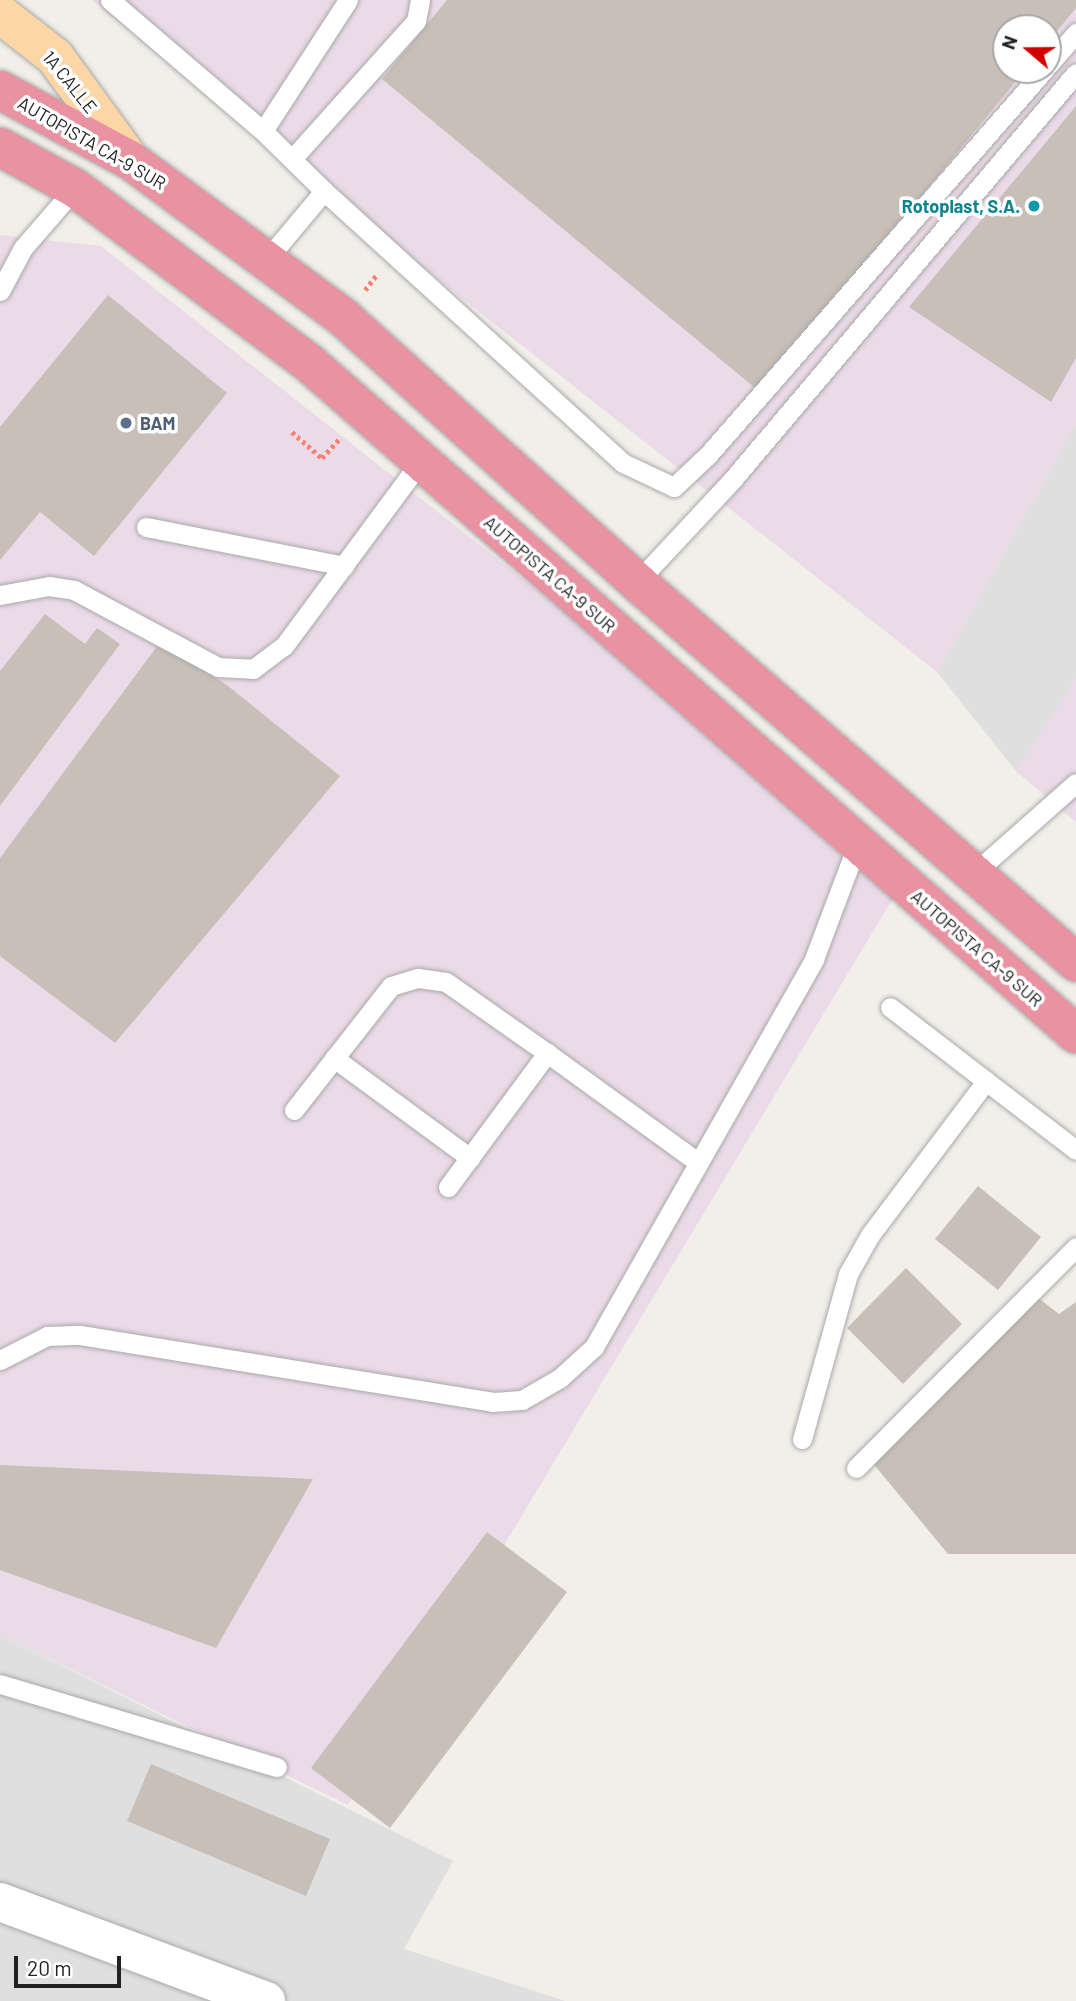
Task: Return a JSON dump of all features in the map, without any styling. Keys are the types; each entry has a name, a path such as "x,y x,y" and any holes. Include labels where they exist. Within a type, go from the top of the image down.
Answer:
{"highway":[{"name":"AUTOPISTA CA-9 SUR","path":"0,90 130,160 268,258 455,415 636,582 1076,962"},
{"name":"AUTOPISTA CA-9 SUR","path":"0,147 75,188 309,363 1076,1034"}],"main road":[{"name":"1A CALLE","path":"0,13 55,57 130,160"}],"street":[{"path":"0,1902 265,2001"}],"lane":[{"path":"110,0 263,131 324,191 623,463 674,487 708,455 1032,84"},
{"path":"263,131 348,0"},
{"path":"292,159 416,21 420,0"},
{"path":"1062,49 1076,33"},
{"path":"636,582 733,479 1076,73"},
{"path":"0,291 23,248 75,188"},
{"path":"268,258 324,191"},
{"path":"0,595 49,586 74,590 218,667 253,668 284,646 421,461"},
{"path":"146,527 344,566"},
{"path":"973,874 1076,783"},
{"path":"0,1360 47,1336 80,1335 492,1402 522,1400 560,1378 594,1347 696,1161 814,959 857,845"},
{"path":"294,1110 391,986 418,978 446,982 696,1161"},
{"path":"890,1007 1076,1150"},
{"path":"448,1187 547,1053"},
{"path":"334,1058 470,1158"},
{"path":"802,1439 848,1274 870,1236 986,1081"},
{"path":"856,1468 1076,1247"},
{"path":"0,1684 277,1767"}],"path":[{"path":"292,432 322,458"}],"shaded area":[{"path":"92,0 1076,0 1076,423 937,672 266,144"},
{"path":"0,235 101,246 904,880 348,1805 0,1635"},
{"path":"1076,423 1076,822 1016,771 937,672"},
{"path":"1076,679 1076,822 1016,771"},
{"path":"0,1635 453,1861 404,1949 565,2001 0,2001"}],"building":[{"path":"447,0 1076,0 1076,8 1062,25 1062,14 992,14 992,84 1013,84 760,392 382,79"},
{"name":"Rotoplast, S.A.","path":"1076,106 1076,358 1051,402 909,307"},
{"path":"108,295 227,393 94,556 40,512 0,560 0,427"},
{"path":"45,614 85,644 97,628 120,644 0,806 0,671"},
{"path":"161,641 228,686 340,776 115,1043 0,956 0,858"},
{"path":"978,1186 1041,1237 998,1290 935,1239"},
{"path":"906,1268 962,1324 903,1384 847,1328"},
{"path":"1037,1297 1059,1314 1076,1302 1076,1554 948,1554 871,1461"},
{"path":"0,1465 313,1479 216,1648 0,1570"},
{"path":"487,1532 567,1592 390,1828 311,1768"},
{"path":"151,1764 330,1839 306,1896 127,1821"}],"place":[{"name":"Rotoplast, S.A.","path":"1034,206"},
{"name":"BAM","path":"126,423"}]}
